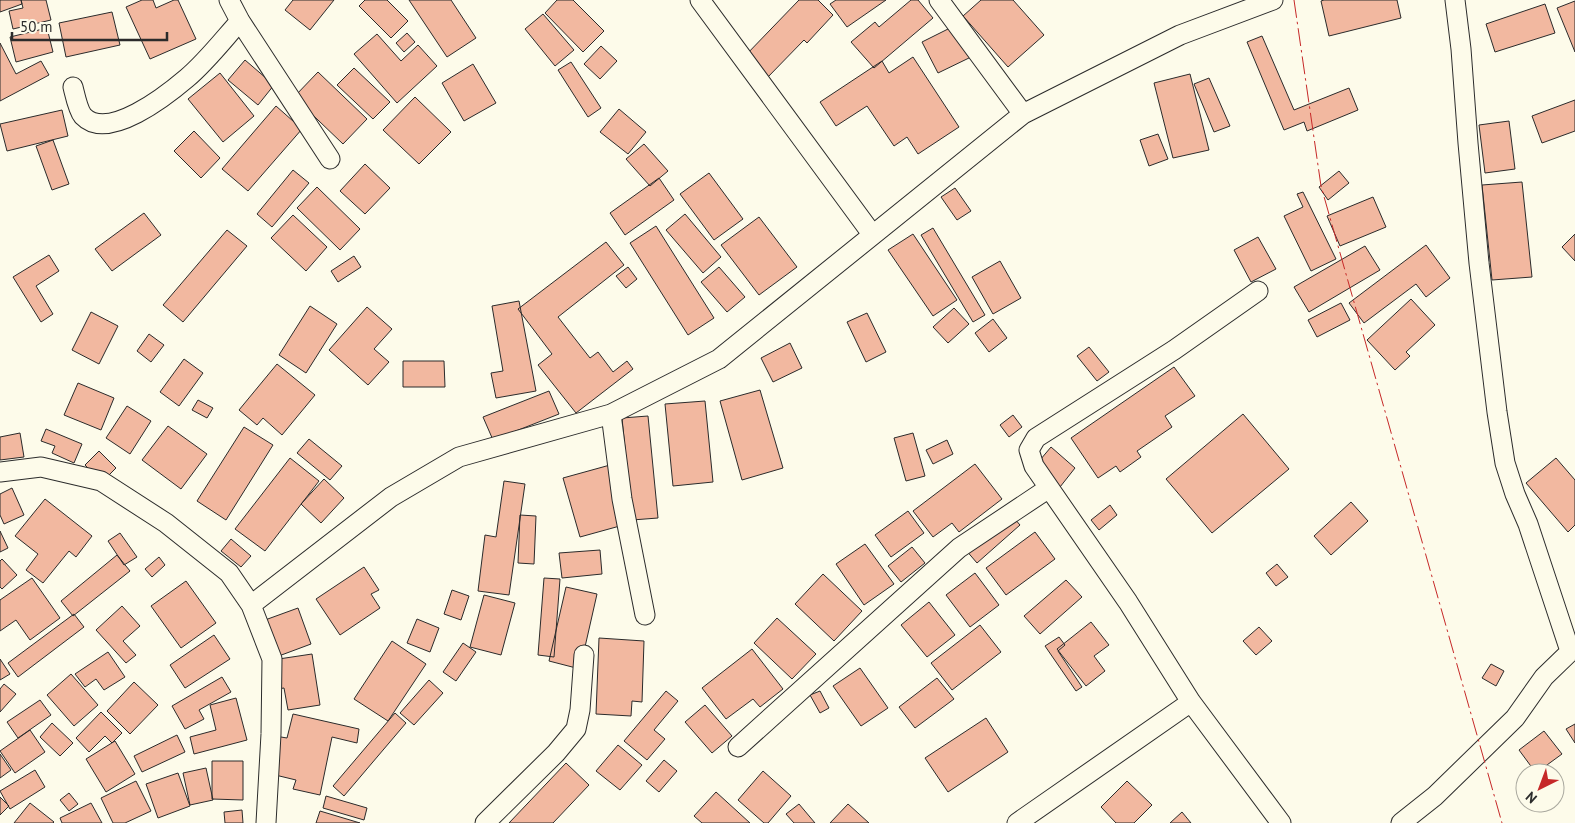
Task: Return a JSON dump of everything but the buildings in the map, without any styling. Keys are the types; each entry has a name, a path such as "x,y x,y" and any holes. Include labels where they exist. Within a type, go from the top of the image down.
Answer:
{"street":[{"path":"229,0 240,21 330,159"},
{"path":"700,0 872,234"},
{"path":"939,0 1023,114"},
{"path":"251,605 391,497 459,457 611,414 719,359 1023,114 1180,35 1274,0"},
{"path":"1402,823 1435,796 1515,718 1544,677 1572,649 1505,463 1479,263 1461,49 1455,0"},
{"path":"73,87 82,115 94,124 109,124 142,111 188,78 240,21"},
{"path":"1258,290 1174,350 1036,438 1029,450 1034,466 1128,602 1191,702 1281,823"},
{"path":"611,414 622,499 645,615"},
{"path":"0,472 41,467 101,481 166,523 229,574 251,605 272,659 271,734 266,823"},
{"path":"738,747 959,548 1049,488"},
{"path":"486,823 556,753 576,729 580,710 584,655"},
{"path":"1016,823 1191,702"}],"power":[{"path":"1294,0 1321,186 1502,823"}]}
